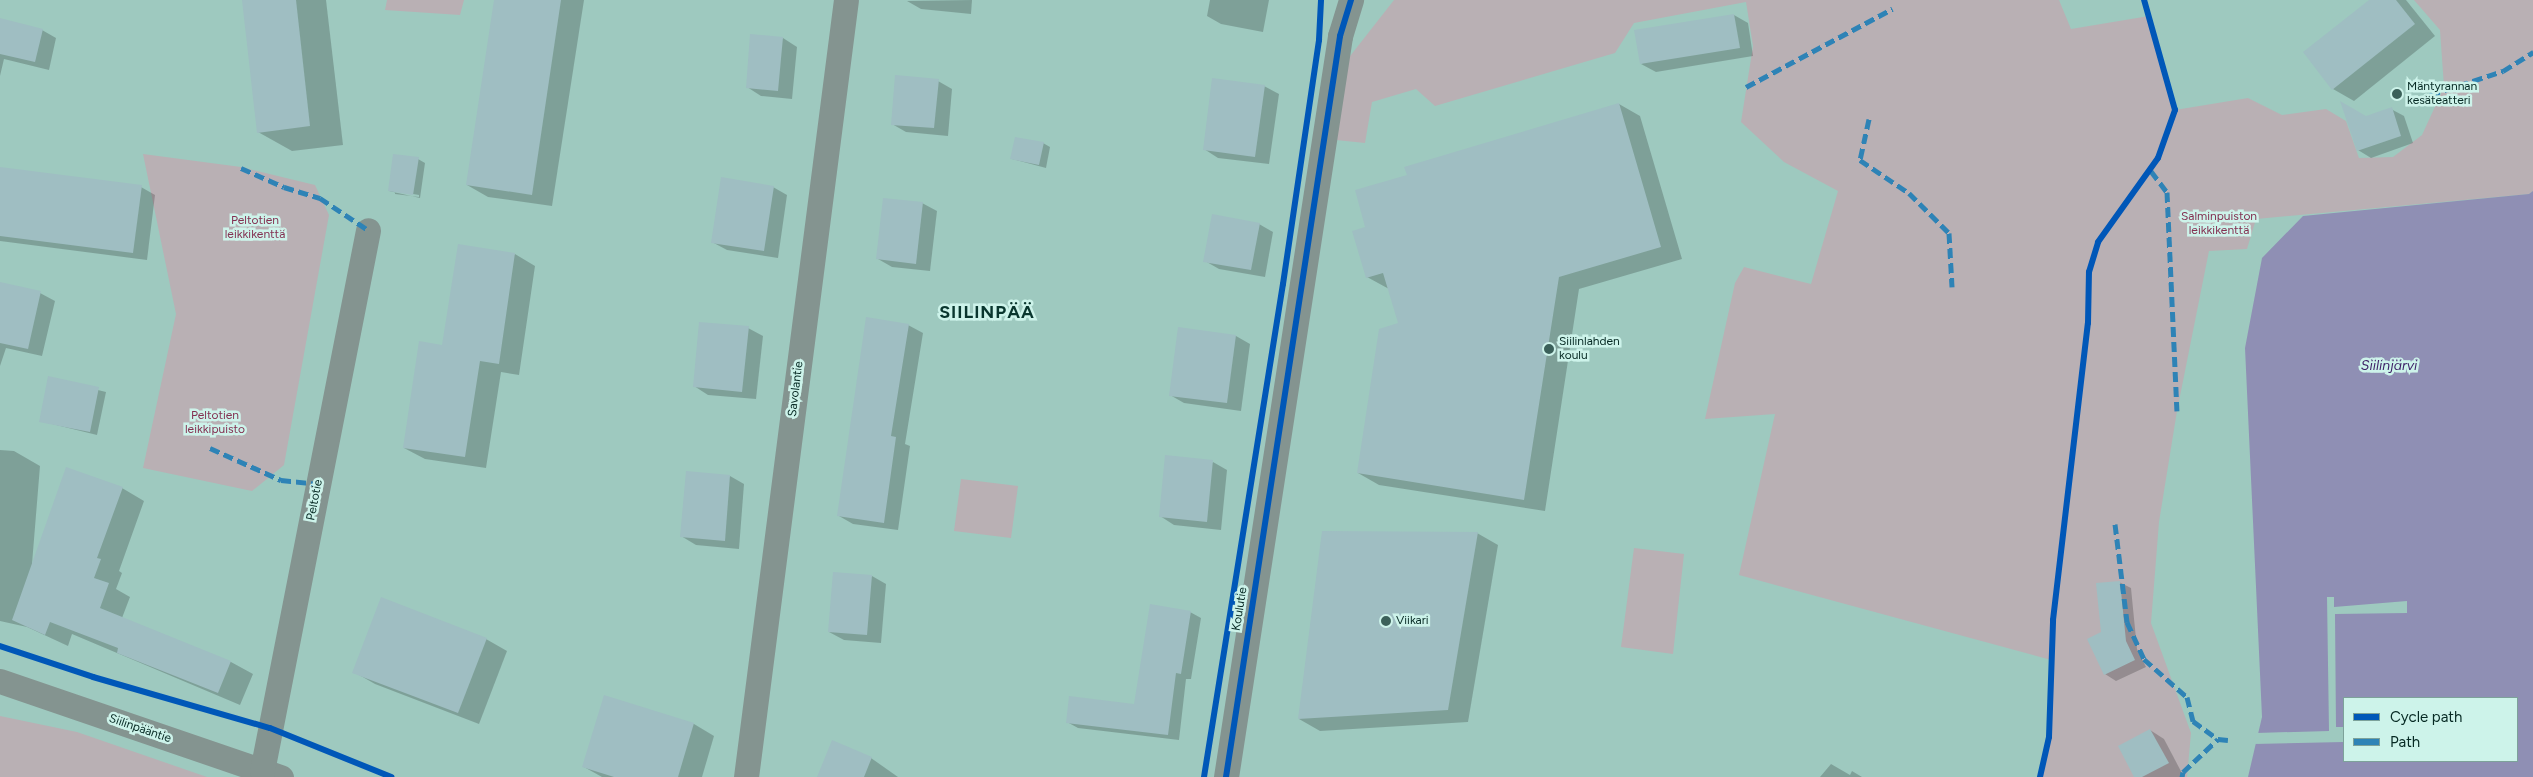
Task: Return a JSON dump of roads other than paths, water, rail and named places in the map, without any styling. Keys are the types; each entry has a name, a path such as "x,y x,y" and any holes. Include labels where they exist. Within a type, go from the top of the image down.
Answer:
{"street":[{"name":"Savolantie","path":"746,777 846,0"},
{"name":"Koulutie","path":"1226,777 1340,36 1351,0"},
{"name":"Peltotie","path":"271,774 368,230"},
{"name":"Siilinpääntie","path":"0,681 271,774"}],"water":[{"name":"Siilinjärvi","path":"2533,191 2533,777 2248,777 2262,717 2245,348 2262,258 2303,216 2529,194"}],"place":[{"name":"Mäntyrannan kesäteatteri","path":"2397,94"},
{"name":"Siilinlahden koulu","path":"1549,349"},
{"name":"Viikari","path":"1386,621"}],"district":[{"name":"SIILINPÄÄ","path":"987,312"}],"park label":[{"name":"Salminpuiston leikkikenttä","path":"2219,224"},
{"name":"Peltotien leikkikenttä","path":"255,228"},
{"name":"Peltotien leikkipuisto","path":"215,423"}]}
